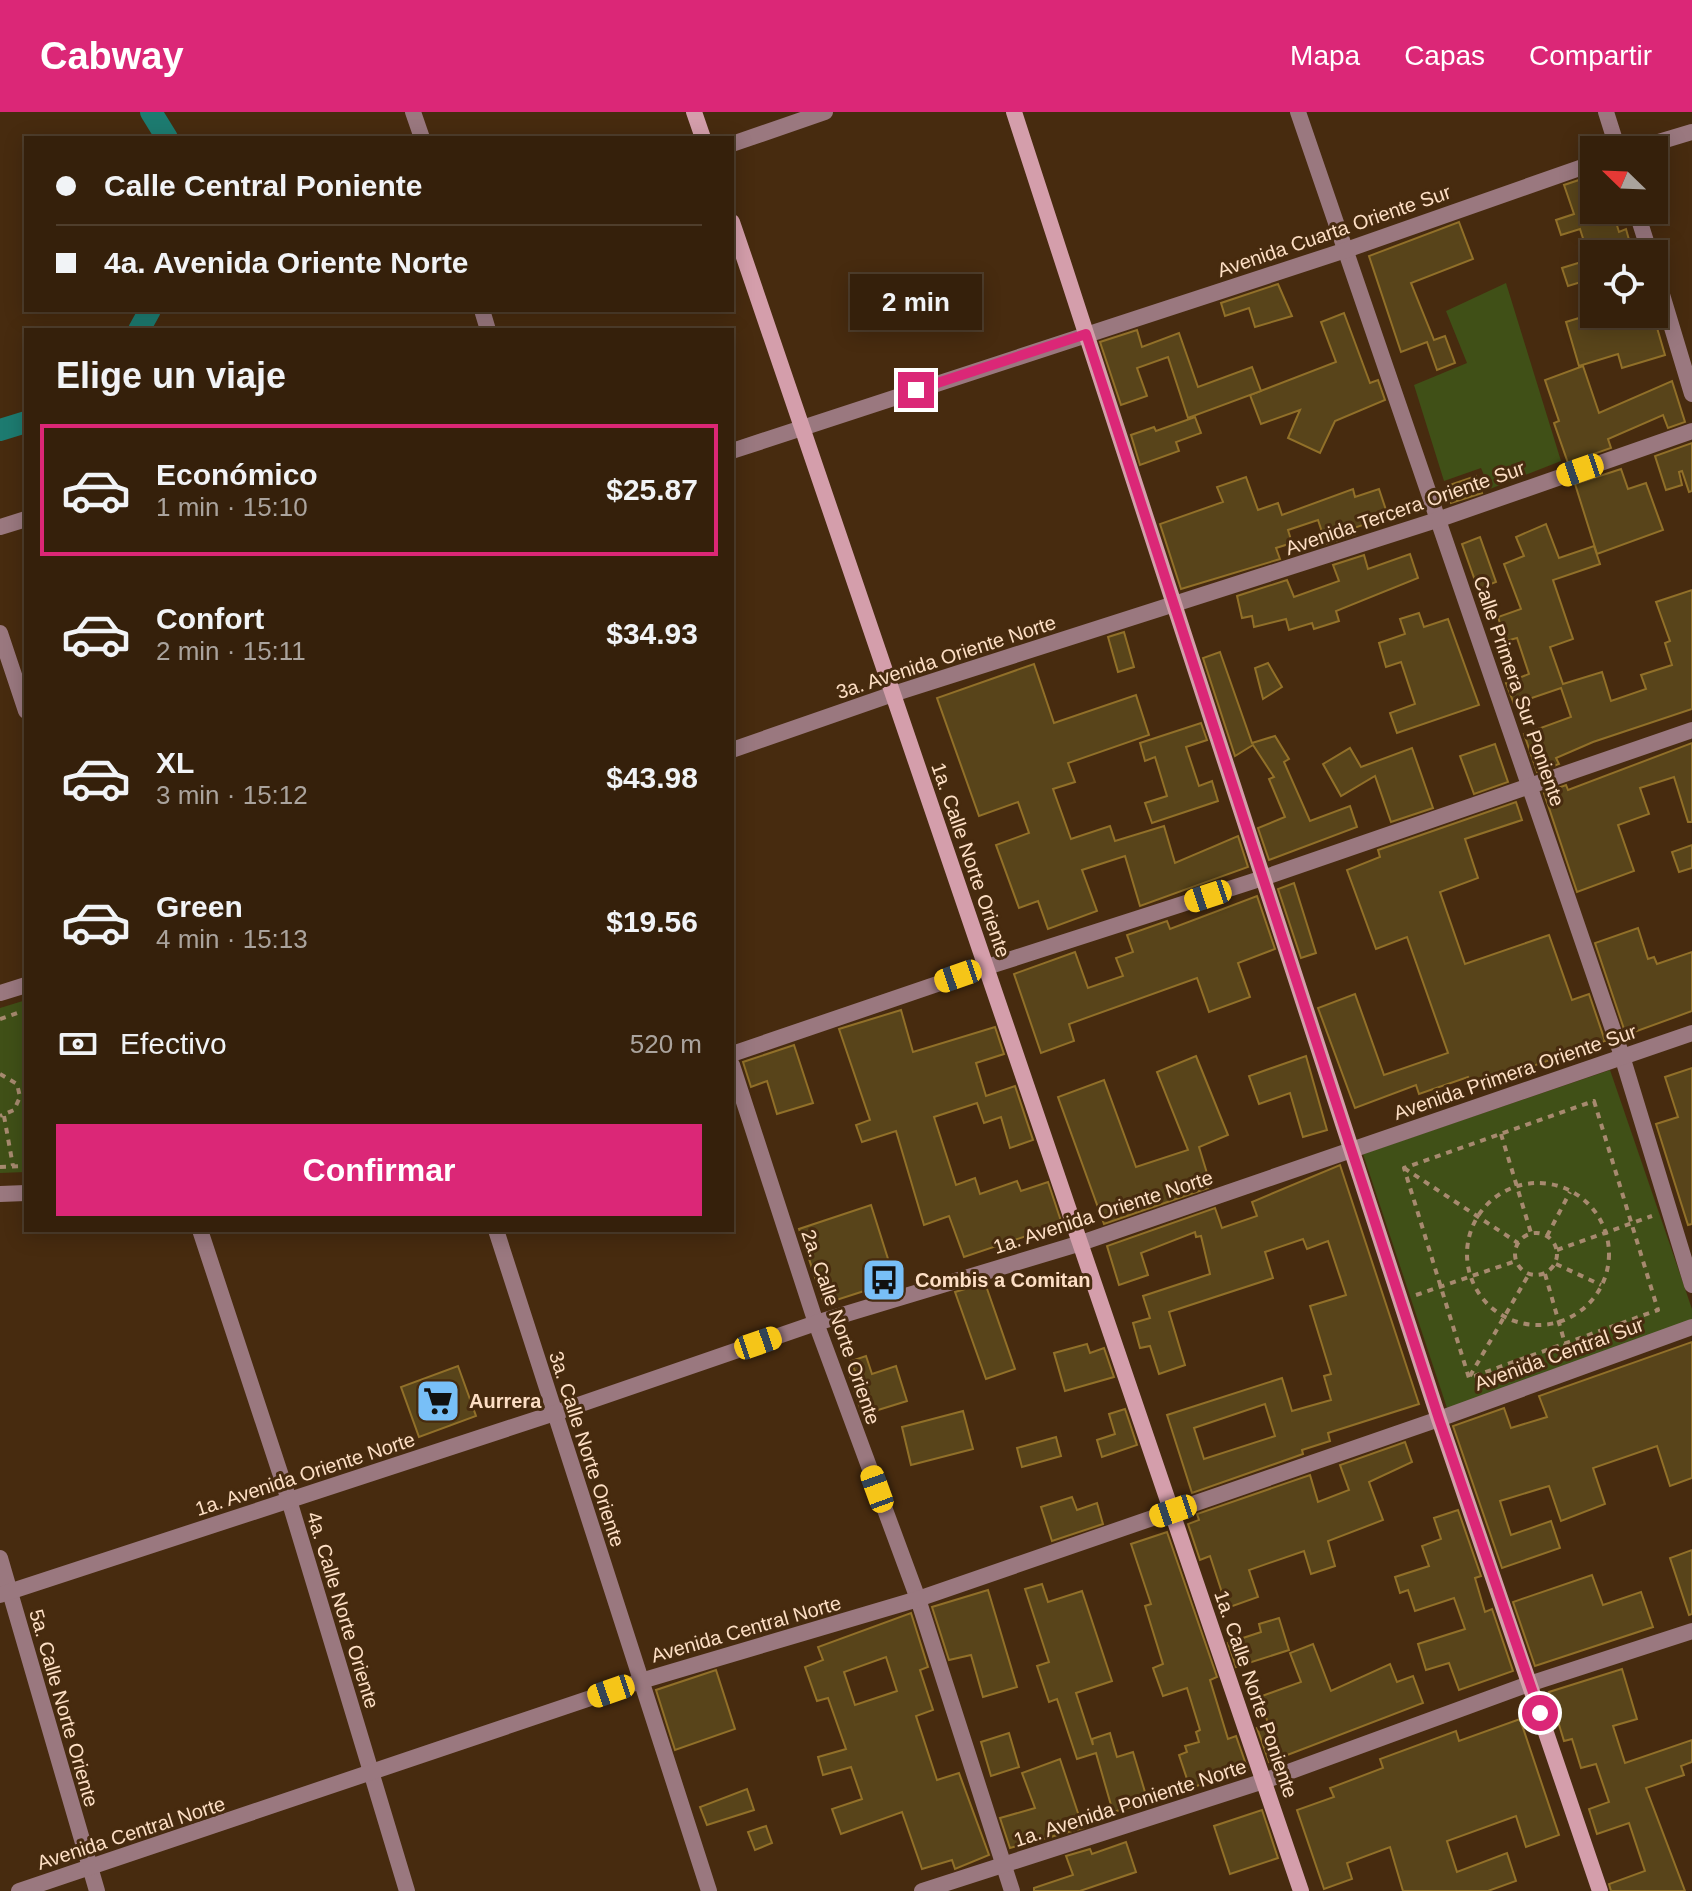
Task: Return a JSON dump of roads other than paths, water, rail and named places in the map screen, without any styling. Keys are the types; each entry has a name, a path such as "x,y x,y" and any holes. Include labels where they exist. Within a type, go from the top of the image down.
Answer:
{"main road":[{"path":"694,112 702,136"},
{"path":"1014,112 1439,1419 1600,1891"},
{"name":"1a. Calle Norte Oriente","path":"734,228 1173,1511"},
{"name":"1a. Calle Norte Poniente","path":"1173,1511 1301,1891"}],"street":[{"path":"413,112 421,136"},
{"path":"734,143 825,112"},
{"name":"Calle Primera Sur Poniente","path":"1298,112 1622,1056 1692,1285"},
{"path":"1606,112 1614,136"},
{"path":"1668,139 1692,132"},
{"name":"Avenida Cuarta Oriente Sur","path":"734,450 1346,250 1580,168"},
{"path":"1668,314 1692,394"},
{"name":"Avenida Tercera Oriente Sur","path":"1174,606 1440,519 1692,431"},
{"path":"0,527 24,520"},
{"name":"3a. Avenida Oriente Norte","path":"734,749 893,694 1174,606"},
{"path":"0,633 21,679"},
{"path":"734,1053 1263,878 1692,730"},
{"path":"0,993 24,986"},
{"name":"Avenida Primera Oriente Sur","path":"1351,1150 1692,1033"},
{"name":"2a. Calle Norte Oriente","path":"734,1071 816,1323 918,1599 1012,1891"},
{"name":"1a. Avenida Oriente Norte","path":"5,1593 555,1413 816,1323 1081,1243 1351,1150"},
{"path":"0,1194 24,1193"},
{"name":"4a. Calle Norte Oriente","path":"201,1232 289,1500 374,1773 407,1891"},
{"name":"3a. Calle Norte Oriente","path":"497,1232 709,1891"},
{"name":"Avenida Central Sur","path":"1439,1419 1692,1327"},
{"name":"Avenida Central Norte","path":"19,1891 641,1681 918,1599 1439,1419"},
{"name":"5a. Calle Norte Oriente","path":"0,1558 5,1593 97,1891"},
{"name":"1a. Avenida Poniente Norte","path":"922,1891 1264,1781 1529,1684 1692,1631"}],"waterway":[{"path":"151,112 166,136"},
{"path":"140,328 149,312"},
{"path":"0,430 24,423"}],"place":[{"name":"Combis a Comitan","path":"884,1280"},
{"name":"Aurrera","path":"438,1401"}]}
